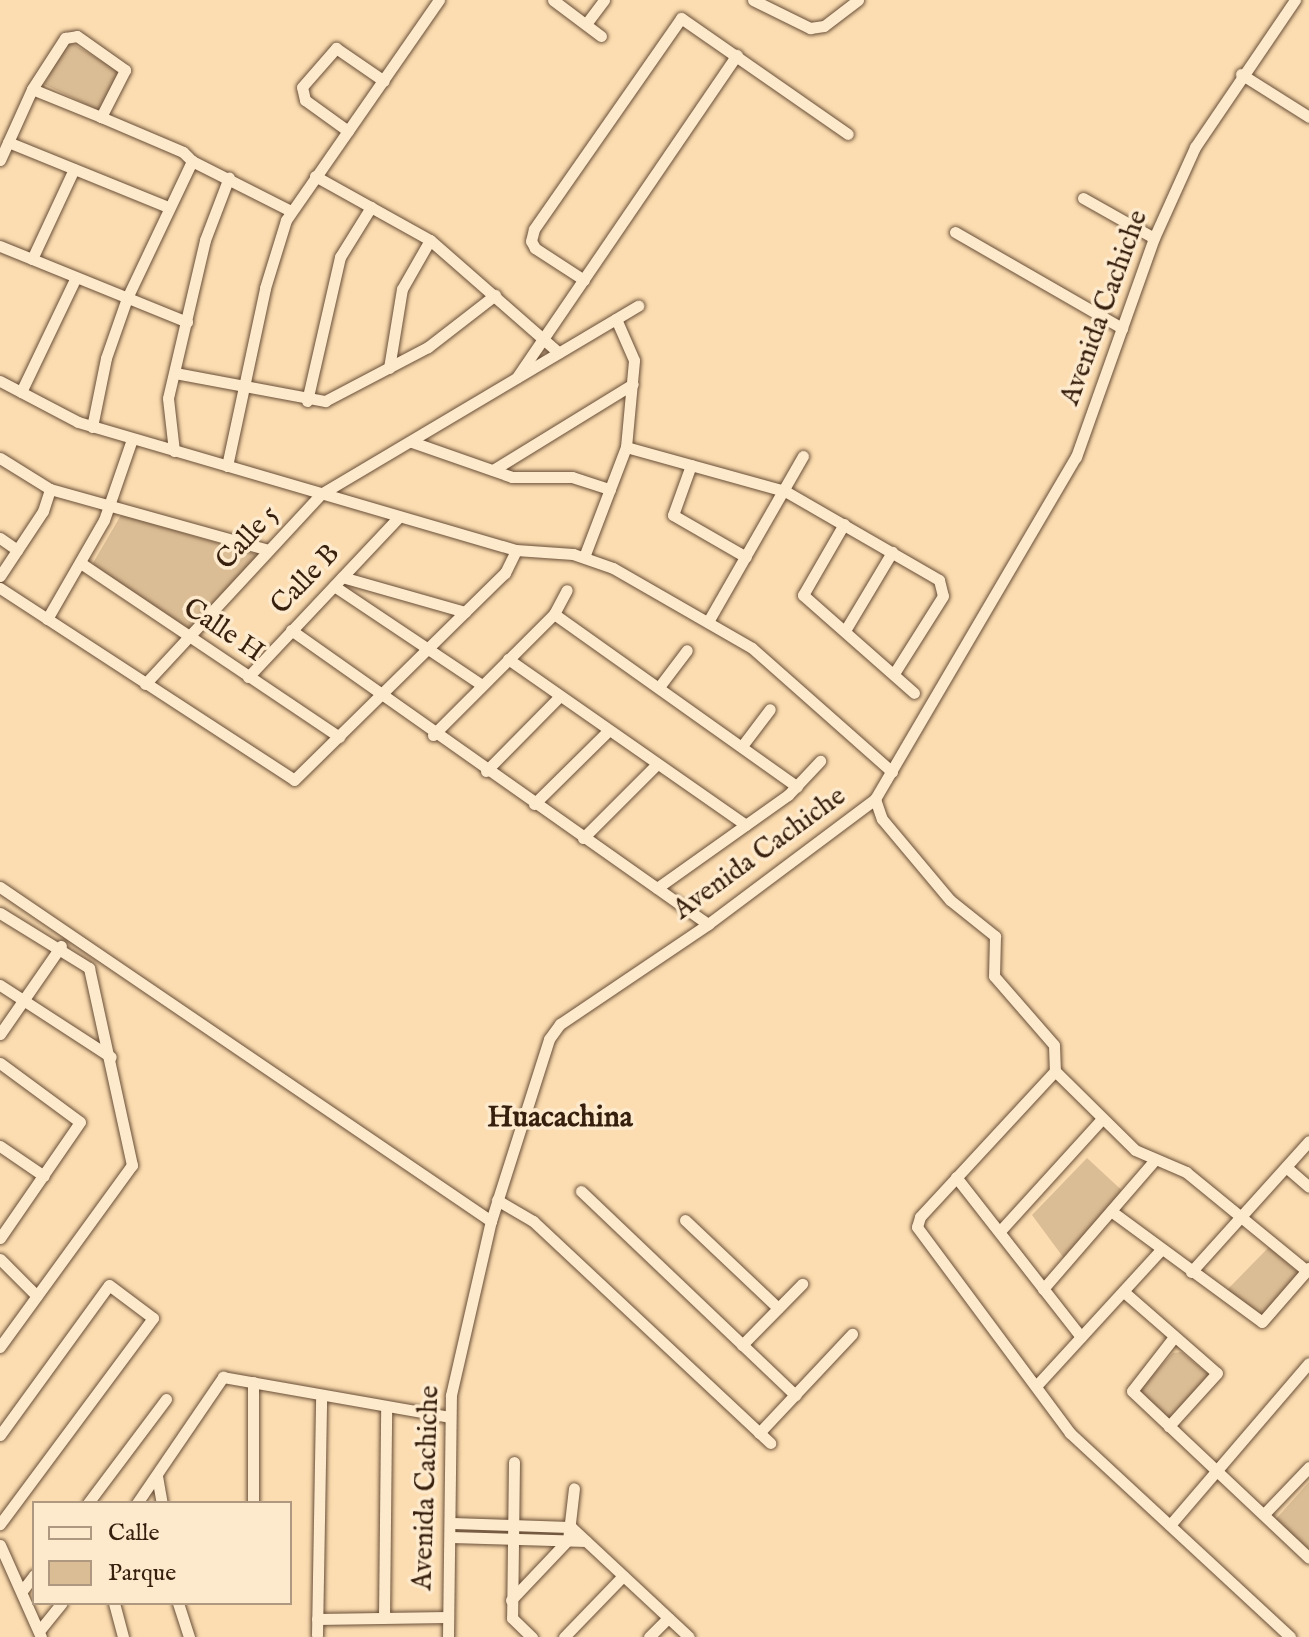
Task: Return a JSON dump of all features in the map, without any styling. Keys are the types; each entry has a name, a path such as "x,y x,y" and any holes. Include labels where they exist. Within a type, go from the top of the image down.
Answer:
{"street":[{"path":"227,466 265,288 291,211 439,0"},
{"path":"553,0 601,36"},
{"path":"586,24 604,0"},
{"path":"753,0 810,28 824,26 858,0"},
{"path":"1295,0 1241,74 1309,117"},
{"path":"584,280 535,248 534,229 681,18 848,134"},
{"path":"0,160 32,89 65,38 77,36 125,70 101,117"},
{"path":"348,131 305,100 299,94 302,87 336,48 384,81"},
{"path":"514,380 737,55"},
{"name":"Avenida Cachiche","path":"448,1637 451,1537 449,1417 491,1221 549,1039 560,1024 708,924 875,799 1076,457 1154,238 1195,147 1241,74"},
{"path":"32,89 183,152 192,161 291,211"},
{"path":"8,142 168,207"},
{"path":"92,427 127,298 192,161"},
{"path":"32,259 74,169"},
{"path":"315,176 430,240 559,353"},
{"path":"174,451 168,414 175,373 214,208 229,177"},
{"path":"1083,198 1154,238"},
{"path":"307,401 340,257 371,207"},
{"path":"955,232 1122,328"},
{"path":"389,368 402,289 430,240"},
{"path":"0,246 187,322"},
{"path":"21,392 76,277"},
{"path":"175,373 307,401 325,401 428,347 495,295"},
{"name":"Calle 5","path":"145,684 321,494 638,306"},
{"path":"584,557 626,447 633,384 630,344 616,319"},
{"path":"0,381 92,427 516,550 584,557 709,620 800,687 892,772"},
{"path":"493,470 633,384"},
{"path":"47,619 82,564 111,503 132,439"},
{"path":"412,442 512,477 572,477 610,489"},
{"path":"626,447 785,491 892,552 944,586 943,596 895,672"},
{"path":"709,620 803,456"},
{"path":"0,458 50,489 111,503 269,550"},
{"path":"691,465 673,515 746,557"},
{"path":"0,576 43,511 50,489"},
{"name":"Calle B","path":"248,677 399,517"},
{"path":"844,524 803,595 895,672 914,693"},
{"path":"0,538 17,550"},
{"path":"0,588 288,779 298,777 505,573 516,550"},
{"path":"846,629 892,552"},
{"name":"Calle H","path":"82,564 339,737"},
{"path":"338,582 465,612"},
{"path":"338,582 482,685"},
{"path":"433,735 554,614 567,590"},
{"path":"554,614 797,787"},
{"path":"291,630 384,693 390,703 433,735 708,924"},
{"path":"659,687 687,650"},
{"path":"508,659 746,825"},
{"path":"486,771 560,696"},
{"path":"742,746 770,709"},
{"path":"534,804 609,730"},
{"path":"657,888 797,787 820,761"},
{"path":"583,838 657,764"},
{"path":"875,799 882,819 950,900 995,936 994,976 1054,1045 1055,1071 1101,1120 1154,1161 1186,1172 1308,1269 1262,1322 1160,1251 1111,1211"},
{"path":"0,887 491,1221"},
{"path":"0,1347 132,1165 93,977 61,946 1,915"},
{"path":"0,1034 61,946"},
{"path":"0,985 111,1057"},
{"path":"0,1063 80,1122 0,1238"},
{"path":"1055,1071 920,1217 917,1227 1070,1433 1290,1637"},
{"path":"1000,1231 1101,1120"},
{"path":"1191,1272 1309,1141"},
{"path":"0,1146 44,1176"},
{"path":"1043,1289 1154,1161"},
{"path":"1286,1167 1309,1187"},
{"path":"956,1177 1081,1337"},
{"path":"581,1191 795,1395"},
{"path":"497,1200 533,1221 770,1443"},
{"path":"685,1220 778,1308"},
{"path":"1037,1385 1160,1251"},
{"path":"0,1259 37,1296"},
{"path":"742,1345 802,1284"},
{"path":"0,1435 109,1285 153,1318 0,1524"},
{"path":"1124,1292 1217,1373 1169,1426"},
{"path":"759,1433 852,1334"},
{"path":"1174,1337 1131,1388 1309,1558"},
{"path":"1170,1525 1309,1363"},
{"path":"138,1501 223,1377 386,1409 449,1417"},
{"path":"253,1382 253,1501"},
{"path":"317,1635 321,1396"},
{"path":"90,1501 166,1399"},
{"path":"384,1617 386,1409"},
{"path":"514,1462 512,1618 532,1637"},
{"path":"1264,1514 1309,1467"},
{"path":"157,1476 162,1501"},
{"path":"511,1600 568,1540 574,1488"},
{"path":"451,1523 571,1527 689,1637"},
{"path":"451,1537 586,1541"},
{"path":"0,1545 40,1634"},
{"path":"564,1637 623,1576"},
{"path":"22,1591 32,1578"},
{"path":"40,1634 61,1605"},
{"path":"115,1605 123,1637"},
{"path":"179,1605 186,1632 196,1637"},
{"path":"317,1619 447,1617"},
{"path":"649,1637 668,1618"}],"green space":[{"path":"68,41 119,71 100,111 44,84"},
{"path":"121,515 253,553 257,558 190,629 95,570 93,563"},
{"path":"1087,1158 1128,1196 1066,1261 1032,1215"},
{"path":"1269,1247 1301,1275 1262,1320 1225,1292"},
{"path":"1181,1352 1212,1377 1170,1421 1139,1390 1173,1353"},
{"path":"1309,1482 1309,1553 1275,1520"}],"district":[{"name":"Huacachina","path":"560,1118"}]}
